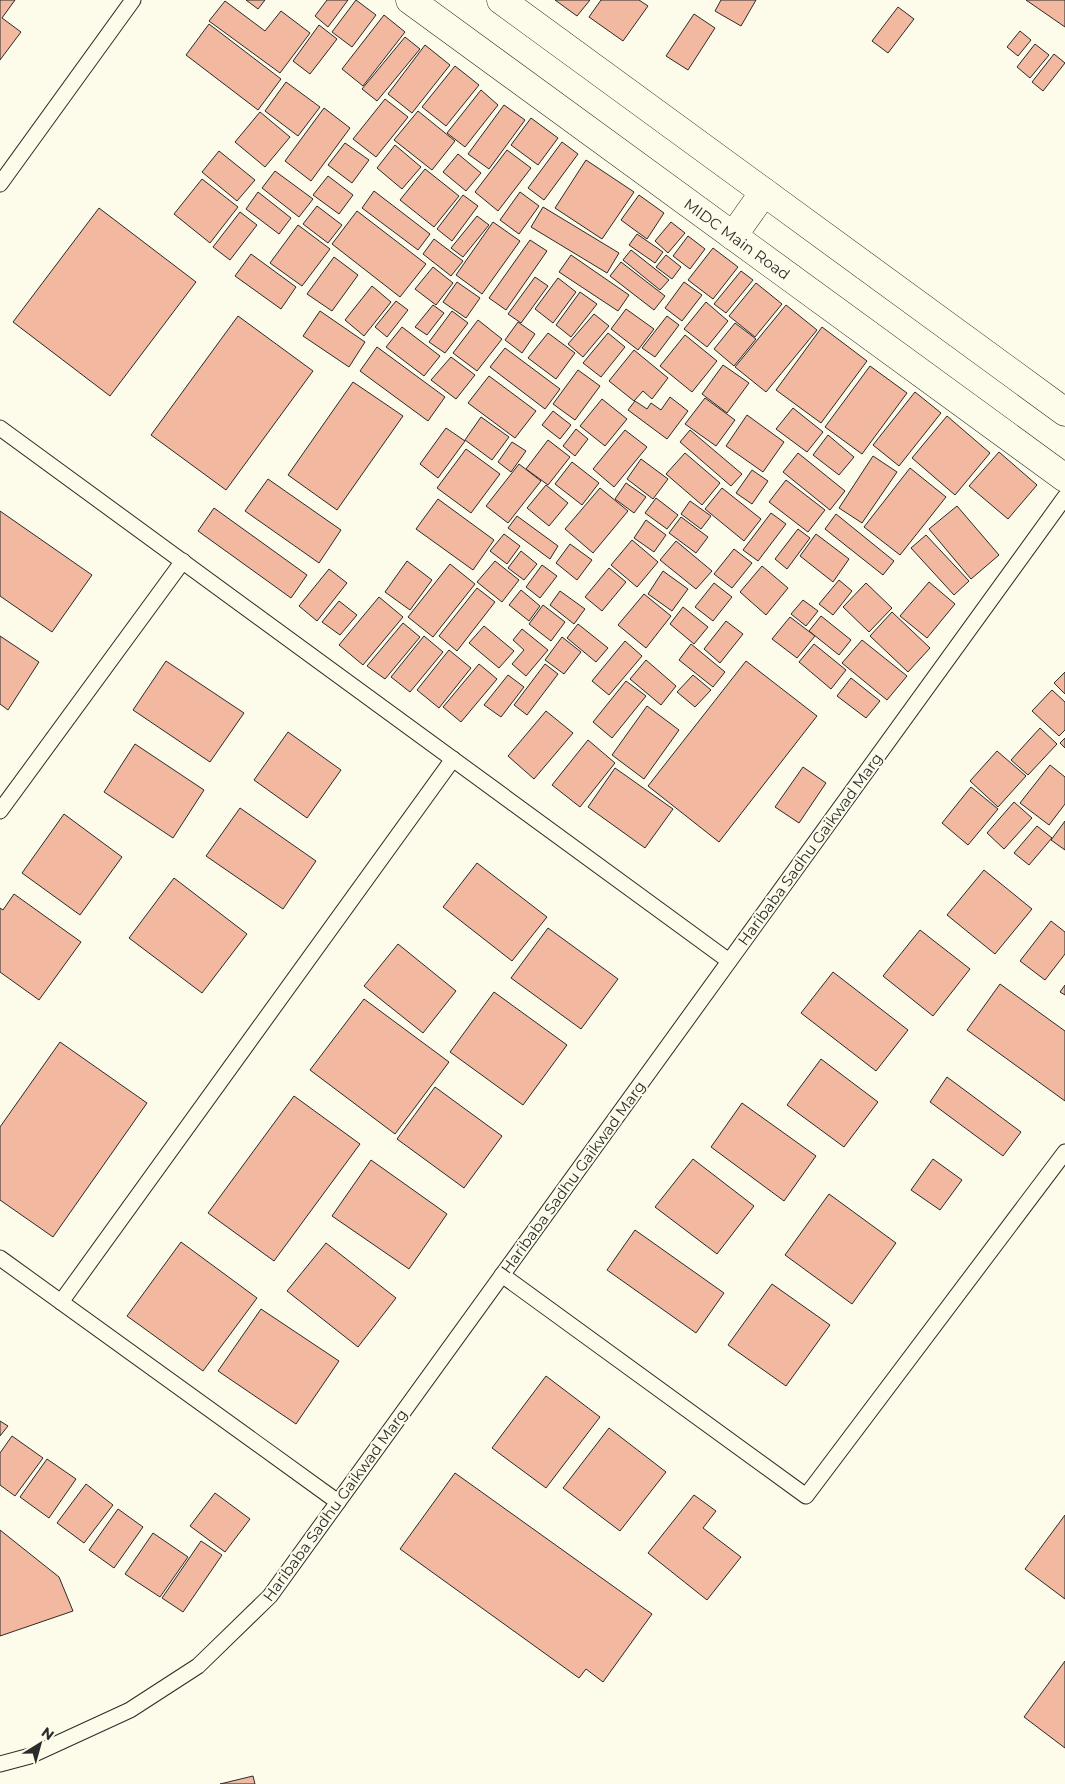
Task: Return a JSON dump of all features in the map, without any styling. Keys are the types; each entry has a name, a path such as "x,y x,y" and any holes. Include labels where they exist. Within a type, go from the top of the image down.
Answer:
{"main road":[{"name":"MIDC Main Road","path":"410,0 1065,478"},
{"path":"501,0 1065,412"},
{"path":"733,236 764,192"}],"lane":[{"path":"0,184 133,0"},
{"path":"0,428 729,961"},
{"name":"Haribaba Sadhu Gaikwad Marg","path":"0,1764 30,1756 130,1710 198,1666 270,1596 1065,497"},
{"path":"0,812 183,562"},
{"path":"61,1302 453,759"},
{"path":"502,1275 806,1496 1065,1152"},
{"path":"0,1258 338,1502"}],"building":[{"path":"0,0 15,0 2,18 21,32 0,60"},
{"path":"246,0 265,0 258,9"},
{"path":"327,0 348,0 328,27 315,16"},
{"path":"356,0 376,15 352,47 332,32"},
{"path":"555,0 590,0 577,16"},
{"path":"601,0 639,0 648,6 623,41 589,17"},
{"path":"721,0 756,0 741,26 715,11"},
{"path":"1026,0 1065,0 1065,27"},
{"path":"225,1 265,31 281,11 310,33 280,73 209,21"},
{"path":"898,7 914,19 888,53 872,41"},
{"path":"694,14 715,28 688,70 666,56"},
{"path":"384,15 405,32 363,86 342,69"},
{"path":"209,24 281,79 258,110 186,55"},
{"path":"319,25 337,39 310,74 293,61"},
{"path":"1020,31 1031,40 1018,56 1007,47"},
{"path":"405,37 420,49 377,101 362,89"},
{"path":"1035,44 1049,55 1030,78 1017,67"},
{"path":"425,45 450,65 412,113 388,94"},
{"path":"1054,54 1065,63 1043,91 1032,82"},
{"path":"455,66 479,85 446,126 422,107"},
{"path":"286,82 320,107 298,136 265,111"},
{"path":"481,90 498,105 465,147 447,133"},
{"path":"385,99 408,117 376,157 353,139"},
{"path":"504,105 525,120 489,169 468,154"},
{"path":"324,108 350,128 311,181 285,161"},
{"path":"418,111 455,141 432,170 394,140"},
{"path":"260,112 290,137 265,167 235,142"},
{"path":"531,118 558,138 538,165 511,145"},
{"path":"562,142 578,154 544,200 528,188"},
{"path":"345,143 369,160 352,183 328,165"},
{"path":"395,145 421,167 402,189 377,168"},
{"path":"507,150 531,168 498,211 475,192"},
{"path":"219,151 255,180 237,201 202,172"},
{"path":"458,154 481,173 466,191 443,172"},
{"path":"586,160 634,192 602,239 555,208"},
{"path":"425,169 459,196 434,227 400,200"},
{"path":"275,171 313,199 299,217 262,188"},
{"path":"328,176 353,195 339,214 313,195"},
{"path":"202,179 238,207 210,243 174,214"},
{"path":"374,191 430,234 418,250 362,208"},
{"path":"258,192 291,218 279,234 246,209"},
{"path":"520,192 539,206 519,234 500,220"},
{"path":"463,195 478,206 452,241 437,229"},
{"path":"639,195 664,213 647,239 621,220"},
{"path":"317,206 342,225 328,243 303,224"},
{"path":"543,207 619,253 607,273 531,227"},
{"path":"99,208 196,282 110,396 13,322"},
{"path":"357,211 426,264 400,297 332,244"},
{"path":"240,212 257,225 230,260 213,247"},
{"path":"477,216 489,225 463,257 451,248"},
{"path":"493,222 520,241 482,294 456,275"},
{"path":"671,222 685,233 668,253 655,241"},
{"path":"298,225 330,249 302,286 270,263"},
{"path":"637,234 663,252 655,263 629,245"},
{"path":"688,236 705,249 690,269 673,256"},
{"path":"434,239 463,261 451,276 423,254"},
{"path":"530,240 547,251 506,310 489,298"},
{"path":"713,248 738,267 713,299 688,280"},
{"path":"631,250 669,280 660,290 623,260"},
{"path":"251,254 296,287 281,309 235,276"},
{"path":"571,255 629,295 618,311 559,272"},
{"path":"666,255 681,267 672,279 656,267"},
{"path":"334,257 358,275 332,311 307,294"},
{"path":"621,262 665,296 654,310 610,276"},
{"path":"433,267 453,283 436,305 415,289"},
{"path":"741,271 753,280 726,313 714,304"},
{"path":"535,277 548,286 521,323 508,314"},
{"path":"558,278 576,292 553,323 535,309"},
{"path":"457,282 480,298 466,318 443,302"},
{"path":"684,282 702,295 682,321 665,308"},
{"path":"756,283 782,304 755,337 729,316"},
{"path":"372,286 391,302 364,336 345,320"},
{"path":"580,292 597,304 571,337 556,325"},
{"path":"396,301 408,310 387,337 375,327"},
{"path":"706,302 728,321 707,347 684,329"},
{"path":"433,305 444,313 427,335 415,327"},
{"path":"786,305 817,330 766,392 735,367"},
{"path":"626,309 654,329 638,350 611,329"},
{"path":"320,311 365,342 349,367 303,336"},
{"path":"452,311 468,323 445,353 429,342"},
{"path":"594,314 609,326 583,357 568,344"},
{"path":"238,316 313,371 226,490 151,435"},
{"path":"667,316 679,325 655,357 642,348"},
{"path":"478,320 502,339 477,371 453,353"},
{"path":"518,322 535,334 522,353 505,340"},
{"path":"735,323 756,339 734,366 714,349"},
{"path":"402,327 440,356 424,376 386,347"},
{"path":"822,327 867,361 821,423 776,390"},
{"path":"548,333 575,353 556,379 528,358"},
{"path":"608,333 625,347 601,377 583,363"},
{"path":"685,335 717,361 692,392 660,366"},
{"path":"377,347 445,397 428,421 360,371"},
{"path":"505,348 560,389 545,409 490,367"},
{"path":"634,350 668,378 652,399 643,391 634,401 609,381"},
{"path":"451,357 475,375 456,399 431,380"},
{"path":"723,365 749,383 727,413 702,394"},
{"path":"870,366 907,393 862,454 825,427"},
{"path":"578,370 600,386 575,420 553,404"},
{"path":"489,376 536,411 515,438 468,403"},
{"path":"353,382 403,416 337,510 288,475"},
{"path":"915,392 941,413 899,466 873,445"},
{"path":"670,397 688,411 667,439 628,410 635,401 647,409 651,403 661,410"},
{"path":"705,398 735,420 716,446 685,424"},
{"path":"602,399 627,419 605,446 580,426"},
{"path":"793,408 823,432 807,452 776,429"},
{"path":"553,411 571,425 560,439 542,425"},
{"path":"747,415 784,442 763,472 726,446"},
{"path":"947,416 990,453 955,495 912,458"},
{"path":"481,417 509,437 492,460 465,440"},
{"path":"446,428 465,441 438,478 420,464"},
{"path":"576,429 588,439 575,456 563,446"},
{"path":"625,430 647,447 614,487 593,469"},
{"path":"690,430 742,474 731,486 680,442"},
{"path":"828,435 854,457 839,475 813,455"},
{"path":"548,440 570,457 548,485 526,469"},
{"path":"512,442 526,451 511,472 498,462"},
{"path":"466,449 500,474 471,513 437,488"},
{"path":"999,452 1037,485 1008,519 969,486"},
{"path":"685,453 720,483 702,505 666,474"},
{"path":"798,453 845,491 830,510 783,472"},
{"path":"873,456 897,472 862,523 839,508"},
{"path":"641,459 668,479 653,499 627,479"},
{"path":"572,462 599,483 582,505 555,484"},
{"path":"519,464 541,481 508,523 486,506"},
{"path":"910,468 946,497 900,555 864,527"},
{"path":"752,470 768,481 752,504 736,493"},
{"path":"268,479 341,530 319,563 245,511"},
{"path":"786,480 825,510 808,532 769,502"},
{"path":"626,483 646,497 634,513 615,499"},
{"path":"546,485 568,503 549,526 527,508"},
{"path":"600,488 628,511 593,553 565,529"},
{"path":"722,488 761,519 744,541 705,509"},
{"path":"656,498 678,515 667,529 645,513"},
{"path":"438,499 494,540 473,570 416,529"},
{"path":"690,501 711,516 701,529 681,514"},
{"path":"957,506 999,555 971,579 929,529"},
{"path":"214,508 307,575 291,598 198,531"},
{"path":"0,511 92,575 52,632 0,596"},
{"path":"771,513 786,524 758,561 743,550"},
{"path":"836,514 894,561 883,575 825,529"},
{"path":"517,516 558,546 550,559 508,528"},
{"path":"681,517 708,537 696,553 669,533"},
{"path":"646,520 666,535 654,552 634,538"},
{"path":"798,529 810,538 787,569 775,559"},
{"path":"504,534 520,546 507,564 490,551"},
{"path":"816,534 849,559 833,582 800,556"},
{"path":"926,535 969,581 954,595 911,548"},
{"path":"632,540 658,562 637,587 611,565"},
{"path":"676,541 712,571 696,589 660,560"},
{"path":"570,544 592,560 577,580 556,563"},
{"path":"734,549 752,563 732,588 714,574"},
{"path":"521,551 537,564 524,580 508,568"},
{"path":"407,561 432,580 410,610 385,592"},
{"path":"495,561 519,580 502,602 477,582"},
{"path":"450,564 475,584 433,637 408,617"},
{"path":"542,565 557,576 540,598 526,587"},
{"path":"762,566 788,588 766,615 740,592"},
{"path":"609,568 626,582 602,611 585,597"},
{"path":"329,569 347,583 317,621 299,606"},
{"path":"663,571 688,589 672,611 648,594"},
{"path":"839,580 852,591 833,615 819,604"},
{"path":"929,582 955,604 927,638 900,616"},
{"path":"714,583 732,597 713,621 695,607"},
{"path":"866,583 892,608 869,632 843,607"},
{"path":"477,588 495,602 457,651 439,636"},
{"path":"521,590 540,606 529,621 509,605"},
{"path":"560,591 585,609 574,624 550,605"},
{"path":"644,594 671,616 646,648 618,625"},
{"path":"379,597 403,617 363,665 339,645"},
{"path":"803,600 818,611 806,626 791,614"},
{"path":"339,601 357,615 340,635 322,622"},
{"path":"543,605 565,622 551,641 529,624"},
{"path":"683,607 708,627 694,644 670,624"},
{"path":"892,612 930,648 908,672 870,636"},
{"path":"821,616 851,640 839,655 809,631"},
{"path":"790,617 815,636 797,658 772,639"},
{"path":"726,621 743,634 720,663 704,649"},
{"path":"403,623 420,637 385,679 367,666"},
{"path":"578,624 608,648 596,662 567,638"},
{"path":"484,626 514,651 499,668 469,643"},
{"path":"522,629 548,650 526,676 512,664 524,650 513,640"},
{"path":"0,636 39,662 8,710 0,704"},
{"path":"424,636 443,652 410,692 391,677"},
{"path":"562,637 581,652 564,674 545,660"},
{"path":"862,640 907,676 887,700 842,663"},
{"path":"625,641 642,656 609,695 592,681"},
{"path":"691,644 725,672 713,687 679,660"},
{"path":"814,644 846,670 831,689 799,662"},
{"path":"449,650 471,668 439,708 417,690"},
{"path":"646,660 676,686 661,705 630,679"},
{"path":"166,661 244,713 210,762 133,710"},
{"path":"746,661 817,716 719,842 648,786"},
{"path":"479,664 497,679 461,722 443,707"},
{"path":"545,664 558,674 527,715 514,705"},
{"path":"1065,672 1065,694 1054,683"},
{"path":"508,675 524,687 501,717 484,705"},
{"path":"693,675 711,690 695,707 677,692"},
{"path":"851,678 880,701 866,718 837,696"},
{"path":"626,681 646,696 612,738 593,722"},
{"path":"1052,690 1065,702 1065,730 1059,736 1032,711"},
{"path":"647,706 679,730 644,779 612,755"},
{"path":"546,711 573,733 534,779 508,756"},
{"path":"1040,728 1057,744 1028,775 1011,760"},
{"path":"288,732 341,770 307,818 254,780"},
{"path":"1065,738 1065,748 1060,743"},
{"path":"588,740 615,763 580,807 552,785"},
{"path":"135,744 204,790 173,838 104,792"},
{"path":"997,751 1026,776 998,807 970,781"},
{"path":"1050,765 1065,777 1065,804 1049,825 1020,803"},
{"path":"803,767 826,783 799,823 775,807"},
{"path":"615,768 673,809 645,848 588,807"},
{"path":"971,787 998,809 968,845 942,823"},
{"path":"1014,802 1032,818 1004,849 987,833"},
{"path":"240,808 316,861 283,909 206,856"},
{"path":"64,814 122,857 80,915 22,873"},
{"path":"1065,821 1065,850 1051,840"},
{"path":"1037,826 1052,838 1029,865 1014,853"},
{"path":"477,863 547,917 512,961 443,907"},
{"path":"984,870 1032,909 995,954 947,915"},
{"path":"174,878 247,934 202,993 129,938"},
{"path":"14,894 81,942 39,1000 0,972 0,908 3,910"},
{"path":"1051,921 1065,932 1065,954 1045,980 1020,961"},
{"path":"548,928 618,979 581,1029 511,978"},
{"path":"920,930 970,969 933,1016 883,976"},
{"path":"398,944 456,991 423,1033 364,986"},
{"path":"833,972 908,1030 876,1071 801,1013"},
{"path":"1000,984 1065,1031 1065,1101 967,1030"},
{"path":"1065,985 1065,995 1060,992"},
{"path":"494,992 567,1045 523,1105 450,1052"},
{"path":"364,999 449,1062 395,1134 310,1070"},
{"path":"60,1042 147,1103 53,1237 0,1200 0,1127"},
{"path":"821,1059 878,1102 844,1147 787,1105"},
{"path":"947,1077 1021,1132 1003,1156 930,1102"},
{"path":"435,1087 502,1136 464,1188 397,1139"},
{"path":"294,1096 360,1144 274,1261 208,1213"},
{"path":"742,1103 816,1156 784,1201 711,1147"},
{"path":"693,1159 754,1206 717,1254 655,1207"},
{"path":"933,1159 962,1180 940,1210 911,1190"},
{"path":"371,1160 447,1214 409,1269 332,1216"},
{"path":"829,1194 896,1243 852,1304 785,1255"},
{"path":"635,1230 724,1293 696,1333 607,1270"},
{"path":"181,1242 257,1298 203,1371 127,1316"},
{"path":"326,1243 396,1298 358,1347 287,1291"},
{"path":"772,1284 830,1325 786,1386 728,1345"},
{"path":"261,1309 339,1361 296,1424 218,1371"},
{"path":"546,1376 600,1417 546,1488 492,1448"},
{"path":"0,1421 8,1426 0,1436"},
{"path":"609,1428 666,1472 620,1531 563,1488"},
{"path":"12,1436 43,1458 15,1496 0,1485 0,1453"},
{"path":"47,1459 76,1479 49,1518 20,1497"},
{"path":"455,1473 652,1614 603,1682 586,1669 579,1678 400,1549"},
{"path":"86,1484 113,1505 84,1543 57,1523"},
{"path":"215,1493 250,1519 225,1552 190,1526"},
{"path":"694,1495 716,1511 703,1528 741,1557 707,1600 648,1553"},
{"path":"118,1509 143,1527 114,1568 89,1550"},
{"path":"1065,1515 1065,1599 1025,1569"},
{"path":"0,1530 59,1577 73,1611 0,1636"},
{"path":"153,1533 188,1557 160,1597 125,1574"},
{"path":"201,1541 222,1555 183,1612 162,1598"},
{"path":"1065,1661 1065,1748 1024,1717"},
{"path":"253,1776 255,1784 220,1784"}]}
